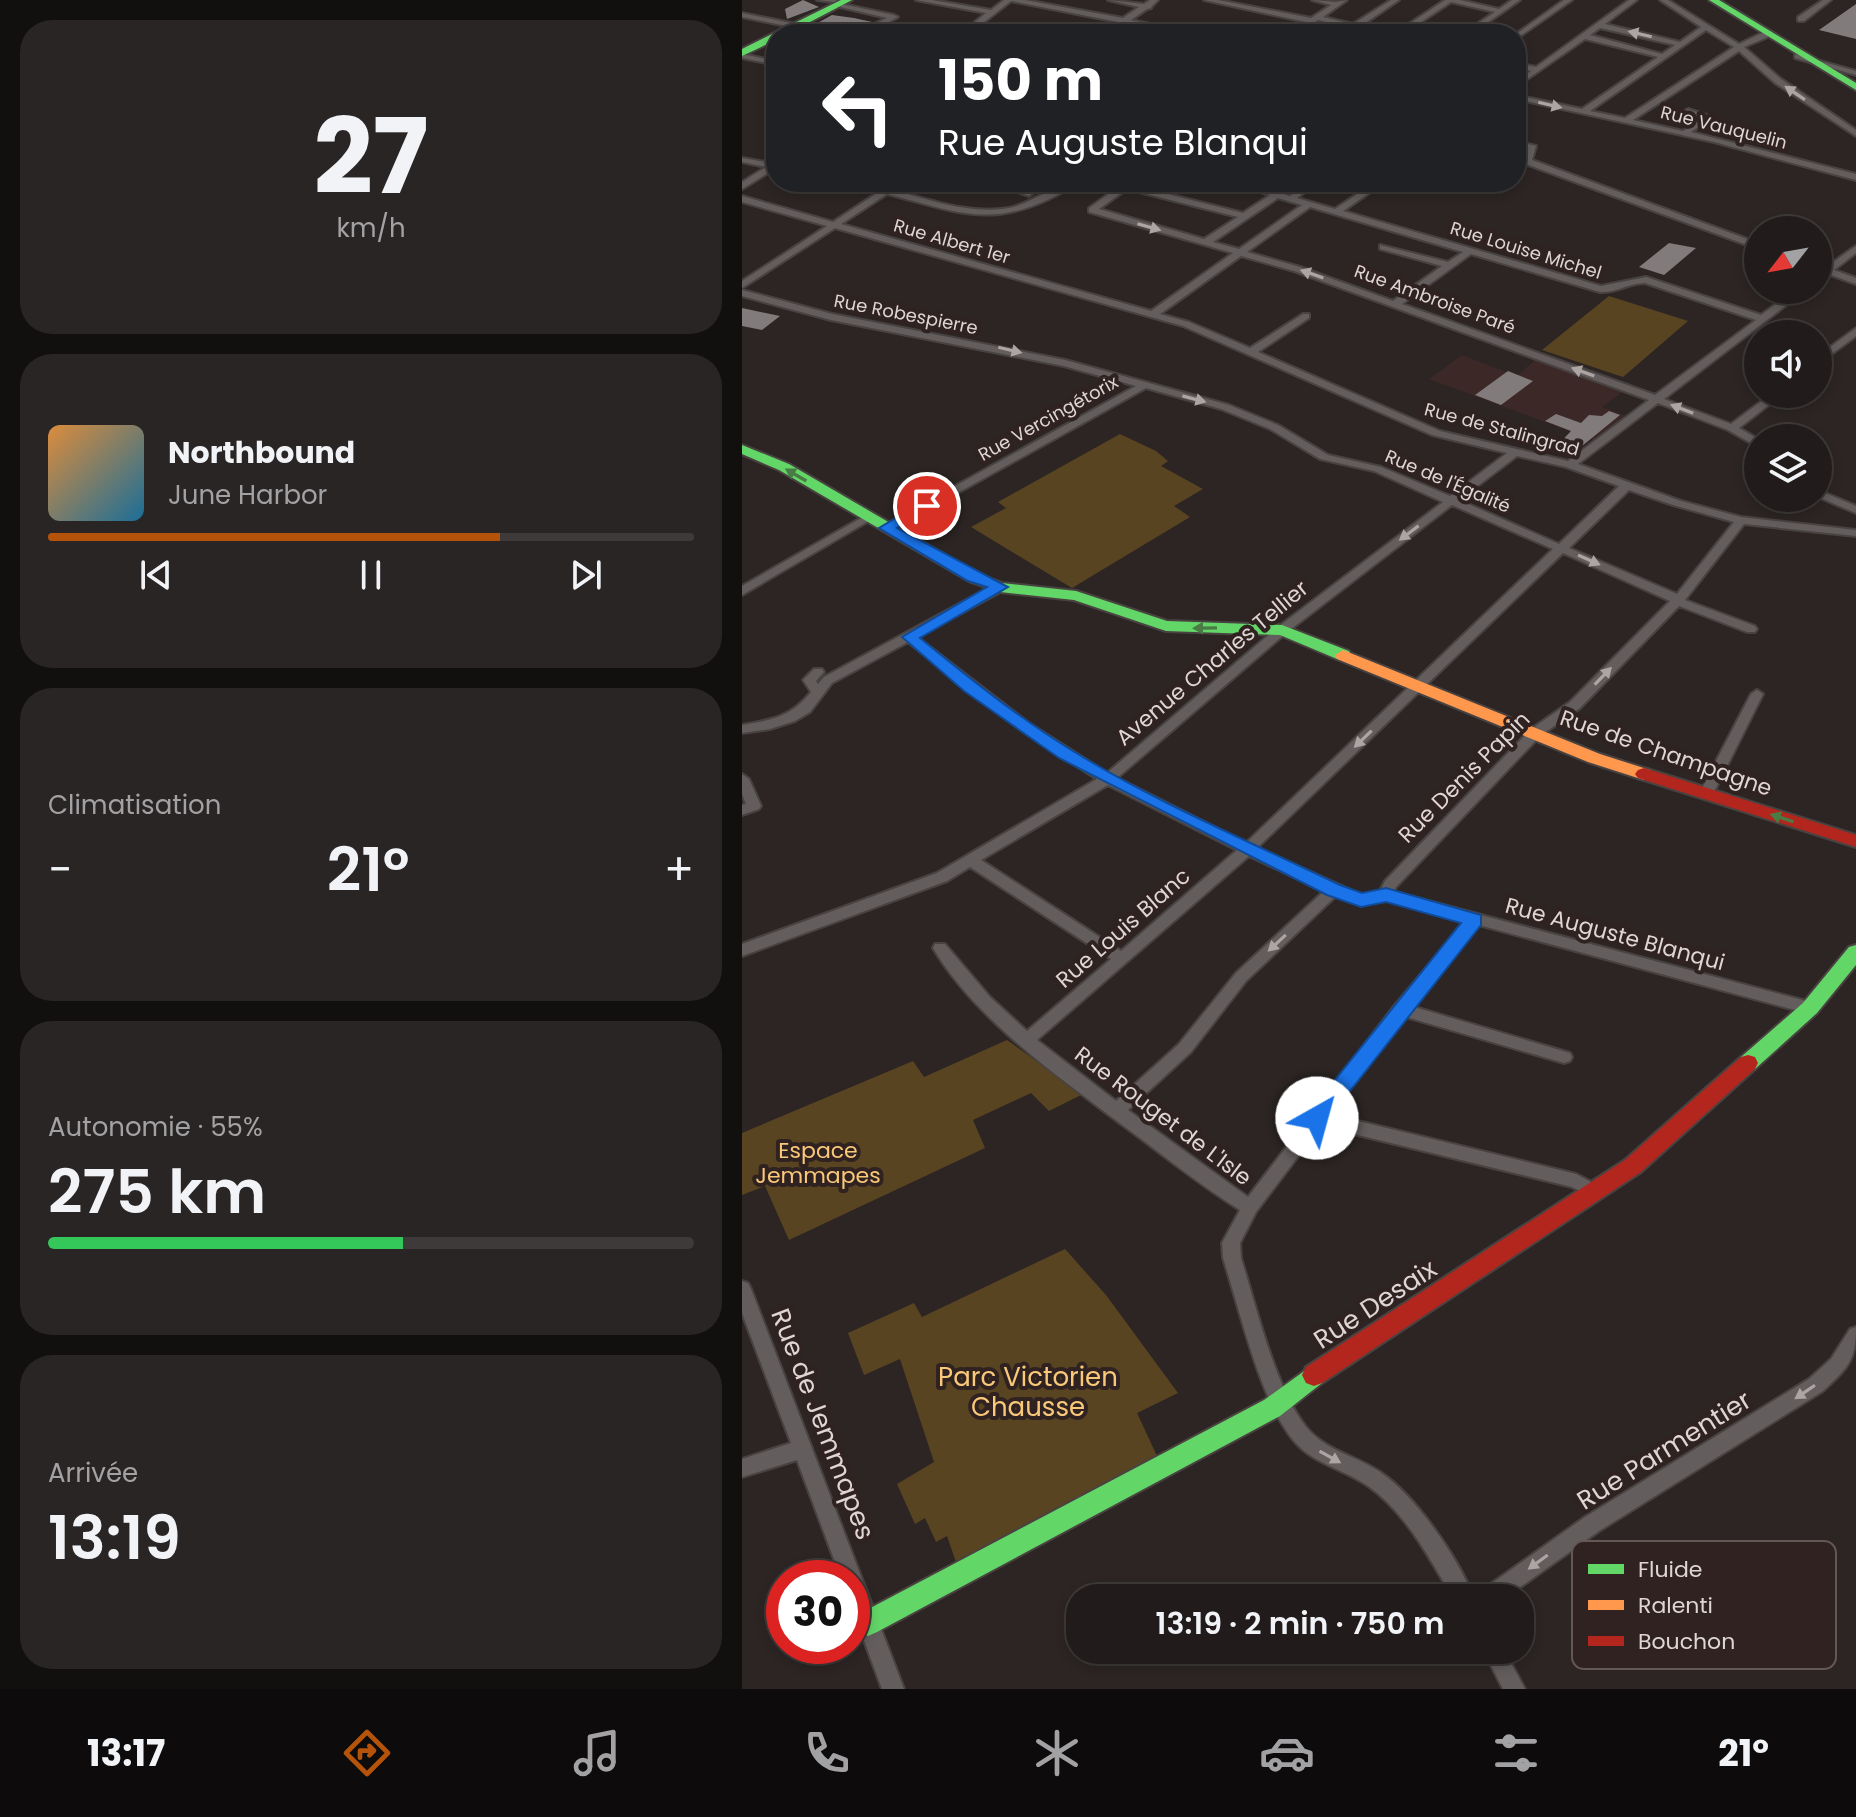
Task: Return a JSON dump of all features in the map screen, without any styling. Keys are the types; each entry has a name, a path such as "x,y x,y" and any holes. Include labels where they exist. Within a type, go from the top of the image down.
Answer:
{"street":[{"path":"820,0 834,0"},
{"path":"919,0 991,12"},
{"path":"976,24 1011,0 1147,24"},
{"path":"1111,0 1149,7"},
{"path":"1121,24 1155,0"},
{"path":"1207,0 1339,24"},
{"path":"1315,0 1340,2"},
{"path":"1359,24 1396,0"},
{"path":"1413,24 1450,0 1501,11"},
{"path":"1481,24 1517,0"},
{"path":"1526,30 1569,0"},
{"path":"1615,0 1632,2"},
{"path":"1663,0 1739,47 1778,81 1856,134"},
{"path":"1713,0 1856,90"},
{"path":"1801,19 1828,0"},
{"path":"1307,24 1340,2"},
{"path":"1526,78 1632,2"},
{"path":"802,24 845,3 894,17 881,24"},
{"path":"742,15 766,28"},
{"path":"1747,21 1798,56 1820,67 1856,73"},
{"path":"1599,25 1680,44"},
{"path":"1584,111 1706,27"},
{"path":"1628,120 1739,47 1765,35"},
{"path":"1584,36 1663,56"},
{"path":"745,51 766,41"},
{"path":"745,51 766,59"},
{"path":"1526,67 1537,70"},
{"name":"Rue Vauquelin","path":"1526,99 1685,133 1856,177"},
{"path":"1685,133 1709,117 1688,111"},
{"path":"1526,146 1533,148 1527,158 1529,162 1744,241"},
{"path":"742,160 766,164"},
{"path":"742,186 766,170"},
{"path":"742,285 884,192"},
{"path":"889,192 972,215 1028,206 1056,192"},
{"name":"Rue Ambroise Paré","path":"1117,192 1092,210 1395,304 1656,399 1744,435"},
{"path":"1157,192 1244,216"},
{"name":"Rue Louise Michel","path":"1271,192 1600,289 1615,289 1632,280 1652,281 1763,319"},
{"path":"1292,198 1300,192"},
{"path":"1339,210 1366,192"},
{"path":"1205,243 1278,194"},
{"name":"Rue Albert 1er","path":"742,199 1153,314"},
{"path":"1153,314 1310,203"},
{"path":"1383,247 1449,265"},
{"path":"1832,265 1856,249"},
{"path":"1395,304 1471,250"},
{"path":"1832,275 1856,281"},
{"name":"Rue Robespierre","path":"742,293 831,317 1065,363"},
{"path":"1570,465 1783,304"},
{"name":"Rue de Stalingrad","path":"1153,314 1186,324 1412,424 1570,465 1741,520 1856,533"},
{"path":"1250,353 1306,316"},
{"path":"1832,350 1856,331"},
{"name":"Rue de l'Égalité","path":"1065,363 1225,407 1274,427 1324,457 1377,469 1677,600 1751,629"},
{"name":"Rue Vercingétorix","path":"887,528 1144,385"},
{"path":"1732,428 1759,408"},
{"name":"Rue de Champagne","path":"742,449 784,467 974,578 1000,587 1076,596 1166,626 1282,630 1594,758 1856,841"},
{"name":"Avenue Charles Tellier","path":"742,950 925,885 972,861 1108,779 1282,630 1515,452"},
{"name":"Rue Louis Blanc","path":"1027,1040 1248,849 1627,485"},
{"path":"1832,499 1856,510"},
{"path":"742,591 868,517"},
{"name":"Rue Denis Papin","path":"1386,895 1390,885 1536,733 1575,705 1677,600 1741,520"},
{"path":"742,729 790,718 805,709 828,680 1000,587"},
{"name":"Rue Auguste Blanqui","path":"910,637 970,687 1065,754 1108,779 1334,890 1361,900 1386,895 1810,1008"},
{"path":"818,672 809,680 819,694"},
{"path":"1706,794 1757,694"},
{"path":"742,779 754,806 742,810"},
{"path":"972,861 1122,959"},
{"path":"1116,1111 1185,1048 1241,977 1334,890"},
{"path":"1250,1207 1400,1009 1475,920"},
{"name":"Rue Rouget de L'Isle","path":"940,948 956,970 1027,1040 1116,1111 1250,1207 1231,1243 1232,1258 1281,1399 1297,1431 1327,1457 1372,1477 1394,1495 1416,1520 1455,1584"},
{"name":"Rue Desaix","path":"870,1622 1272,1408 1281,1399 1633,1166 1810,1008 1856,952"},
{"path":"1400,1009 1564,1057"},
{"path":"1317,1118 1576,1181 1593,1191"},
{"name":"Rue de Jemmapes","path":"742,1289 844,1560"},
{"name":"Rue Parmentier","path":"1508,1584 1592,1524 1816,1385 1837,1365 1856,1335"},
{"path":"742,1468 802,1449"},
{"name":"Rue de Jemmapes","path":"870,1628 893,1689"},
{"path":"1501,1664 1514,1689"}],"shaded area":[{"path":"1462,355 1517,376 1536,359 1624,391 1602,407 1626,416 1593,440 1429,379"}],"green space":[{"path":"1609,296 1688,321 1623,377 1542,350"},
{"path":"1120,434 1156,451 1168,461 1161,466 1203,489 1174,506 1190,517 1072,588 971,527 1006,508 998,502"},
{"name":"Espace Jemmapes","path":"1007,1040 1083,1094 1049,1111 1031,1093 973,1120 985,1148 789,1240 765,1186 742,1195 742,1133 913,1061 924,1077"},
{"name":"Parc Victorien Chausse","path":"1065,1249 1106,1295 1178,1393 1137,1413 1157,1456 957,1565 947,1536 936,1542 925,1518 915,1524 897,1484 934,1462 900,1359 864,1375 848,1333 914,1303 922,1317"}],"building":[{"path":"803,0 819,7 787,19 785,9"},
{"path":"1856,4 1856,39 1819,30 1829,23"},
{"path":"832,15 872,22 870,24 816,24"},
{"path":"1669,243 1696,248 1664,275 1639,267"},
{"path":"742,308 780,316 762,330 742,326"},
{"path":"1508,371 1533,381 1501,405 1475,395"},
{"path":"1609,411 1620,415 1576,451 1572,450 1566,456 1552,451 1571,431 1545,421 1556,414 1581,423 1589,415 1602,416"}],"traffic: fast":[{"path":"800,24 848,0"},
{"path":"1713,0 1856,87"},
{"path":"742,53 766,41"},
{"path":"742,449 784,467 974,578 1000,587 1076,596 1166,626 1282,630 1343,655"},
{"path":"1748,1063 1810,1008 1856,952"},
{"path":"870,1622 1272,1408 1314,1375"}],"traffic: slow":[{"path":"1343,655 1594,758 1644,774"}],"traffic: jam":[{"path":"1644,774 1856,841"},
{"path":"1314,1375 1633,1166 1748,1063"}],"route":[{"path":"927,506 887,528 974,578 1000,587 910,637 970,687 1065,754 1108,779 1334,890 1361,900 1386,895 1475,920 1400,1009 1317,1118"}]}
